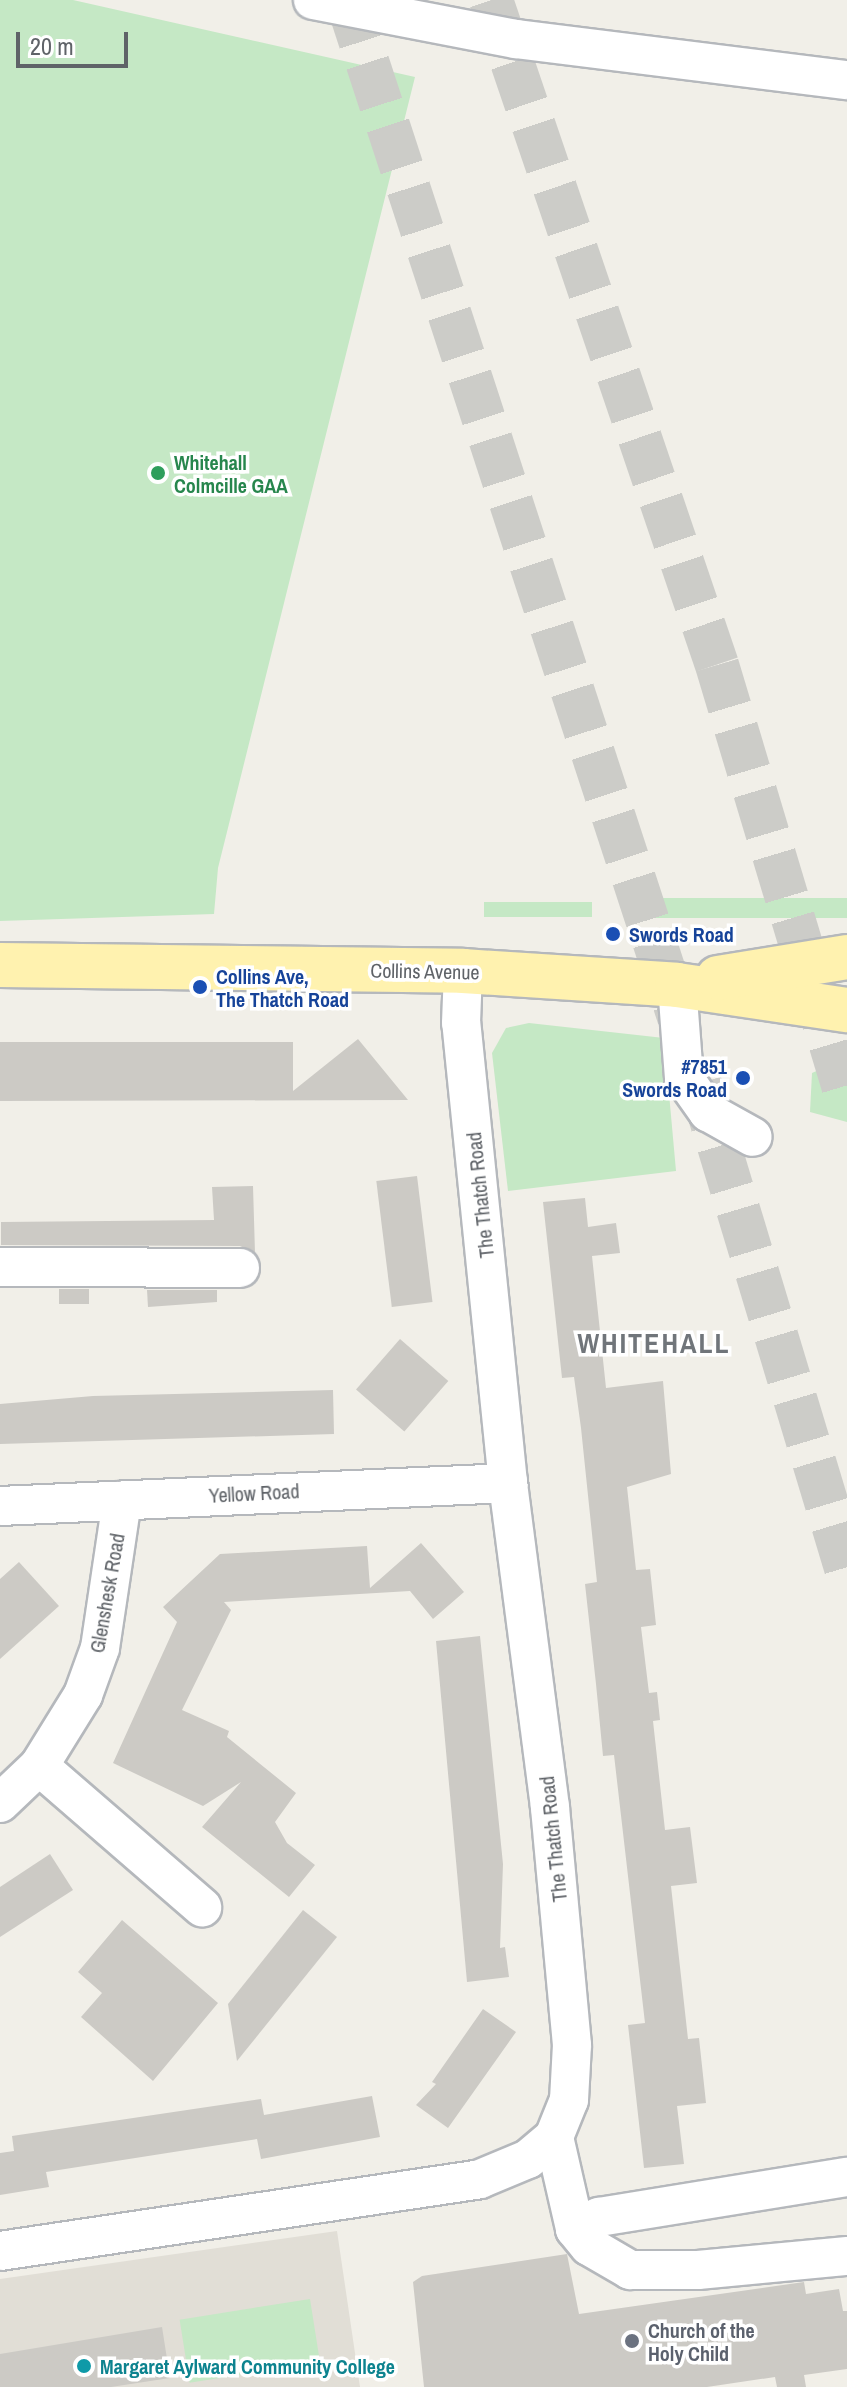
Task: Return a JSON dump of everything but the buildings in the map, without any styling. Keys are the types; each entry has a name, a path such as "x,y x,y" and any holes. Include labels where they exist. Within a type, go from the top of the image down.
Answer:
{"main road":[{"path":"677,985 847,957"},
{"name":"Collins Avenue","path":"0,965 463,971 677,985 847,1010"}],"street":[{"path":"313,0 516,39 847,80"},
{"name":"The Thatch Road","path":"463,971 461,1023 508,1483 550,1807 572,2045 569,2100 554,2137"},
{"path":"677,985 684,1078 708,1112 753,1137"},
{"path":"0,1267 240,1268"},
{"name":"Yellow Road","path":"0,1506 508,1483"},
{"name":"Glenshesk Road","path":"0,1803 39,1766 83,1695 100,1648 122,1501"},
{"path":"39,1766 202,1907"},
{"path":"0,2251 480,2179 528,2159 554,2137 575,2229 589,2246 630,2270 698,2270 847,2256"},
{"path":"575,2229 599,2217 847,2177"}],"shaded area":[{"path":"337,2231 360,2387 0,2387 0,2279"}],"green space":[{"name":"Whitehall Colmcille GAA","path":"0,0 73,0 415,77 218,868 214,914 0,921"},
{"path":"631,898 847,898 847,918 631,918"},
{"path":"484,902 592,902 592,917 484,917"},
{"path":"529,1023 664,1038 676,1171 508,1191 492,1053 506,1028"},
{"path":"821,1069 847,1074 847,1122 810,1112 812,1073"},
{"path":"310,2299 320,2362 190,2383 180,2320"}],"tunnel":[{"path":"347,0 679,1017"},
{"path":"491,0 717,665 847,1097"},
{"path":"700,1083 847,1571"}],"place":[{"name":"Whitehall Colmcille GAA","path":"158,473"},
{"name":"Swords Road","path":"613,934"},
{"name":"Collins Ave, The Thatch Road","path":"200,987"},
{"name":"#7851 Swords Road","path":"743,1078"},
{"name":"Church of the Holy Child","path":"632,2341"},
{"name":"Margaret Aylward Community College","path":"84,2366"}],"district":[{"name":"WHITEHALL","path":"654,1343"}]}
